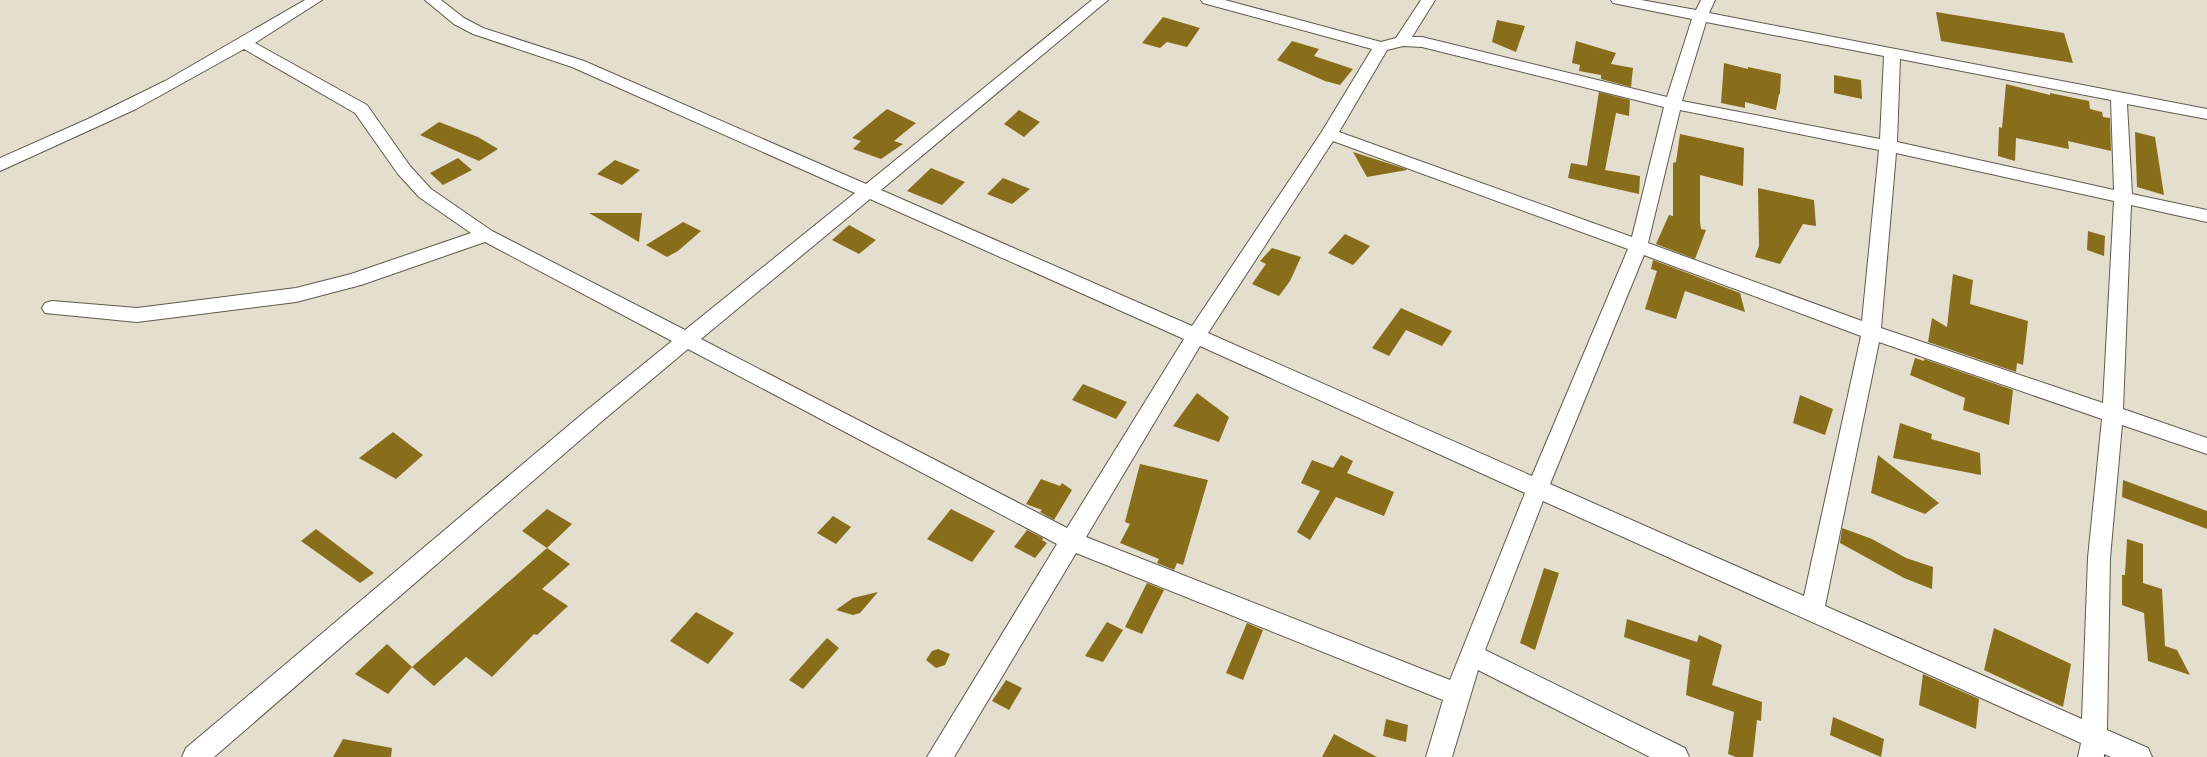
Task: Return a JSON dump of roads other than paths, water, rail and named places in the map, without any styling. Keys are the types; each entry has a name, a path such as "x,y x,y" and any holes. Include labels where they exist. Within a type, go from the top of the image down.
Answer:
{"street":[{"path":"0,166 150,96 245,43 315,0"},
{"path":"432,0 459,21 478,31 578,64 1196,336 1812,612 2092,748 2139,757"},
{"path":"195,757 588,421 1101,0"},
{"path":"1208,0 1381,47 1402,41 1422,42 1673,104 1888,146 2207,216"},
{"path":"1402,41 1428,0"},
{"path":"1618,0 1704,9 1892,54 2207,114"},
{"path":"1439,757 1457,694 1471,654 1537,489 1638,248 1673,104 1704,9"},
{"path":"245,43 361,109 404,170 425,193 486,235 686,341 733,363 1072,541 1457,694"},
{"path":"940,757 1196,336 1329,134 1381,47"},
{"path":"1812,612 1871,332 1888,146 1892,54"},
{"path":"2092,748 2099,558 2113,413 2123,197 2118,119 2119,97"},
{"path":"1329,134 1385,153 1638,248 1871,332 2207,446"},
{"path":"52,308 137,315 192,310 296,295 354,280 486,235"},
{"path":"1471,654 1676,757"}]}
